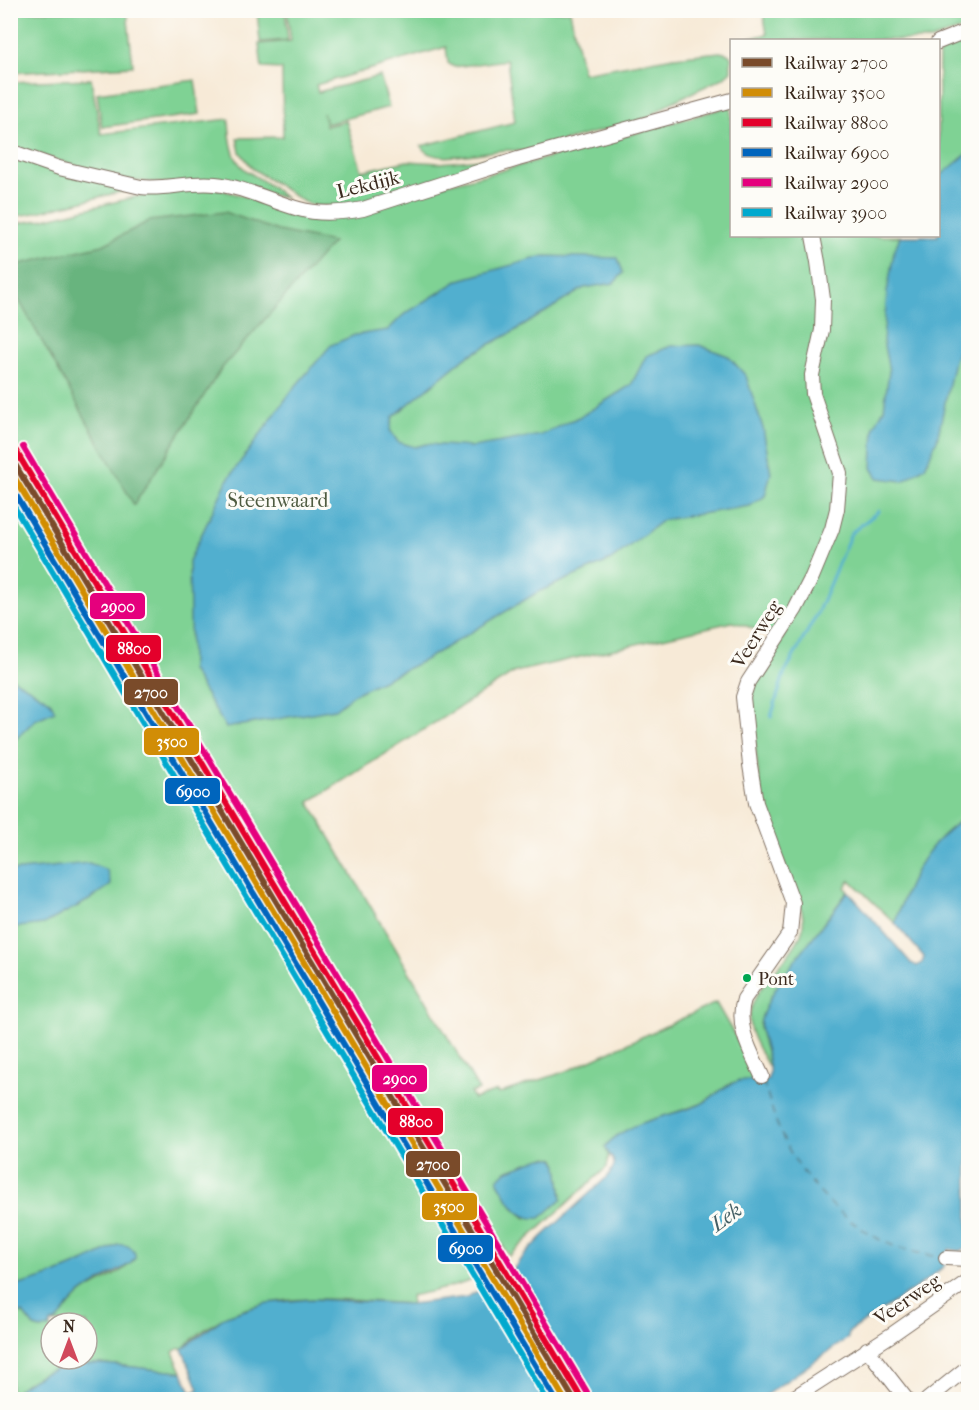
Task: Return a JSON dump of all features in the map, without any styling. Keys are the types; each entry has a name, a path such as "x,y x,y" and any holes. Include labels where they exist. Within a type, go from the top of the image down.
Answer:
{"street":[{"path":"940,42 969,30"},
{"name":"Lekdijk","path":"10,151 59,168 141,187 154,189 214,183 241,189 299,209 347,212 363,209 518,159 730,101"},
{"name":"Veerweg","path":"762,1076 742,1029 741,1009 747,994 790,933 793,903 756,803 742,697 748,682 795,610 812,577 832,529 839,492 840,472 813,394 812,375 822,330 823,299 813,237"},
{"name":"Veerweg","path":"946,1258 969,1259"},
{"name":"Veerweg","path":"790,1400 969,1281"},
{"path":"867,1348 908,1400"},
{"path":"927,1400 969,1367"}],"green space":[{"path":"10,11 127,11 133,66 11,73"},
{"path":"257,11 285,11 288,40 260,42"},
{"path":"287,11 570,11 583,73 674,57 720,52 730,56 730,72 723,78 670,103 647,118 524,152 513,150 453,157 428,153 421,146 515,122 507,60 454,67 448,63 446,47 316,85 318,92 380,76 389,107 326,124 323,113 326,126 346,121 362,171 407,161 440,163 503,157 352,206 316,206 304,202 253,169 240,152 237,138 283,137 282,69 262,68 259,44 291,41"},
{"path":"763,11 968,11 968,27 934,39 749,39 767,34"},
{"name":"Steenwaard","path":"968,41 968,814 941,837 900,907 895,923 850,880 845,887 848,891 782,980 762,1016 760,1028 770,1069 751,1032 749,1018 752,1005 759,992 795,946 802,931 803,920 801,907 765,810 757,766 752,704 756,680 784,635 770,634 732,622 515,672 309,802 479,1090 470,1093 474,1099 497,1091 498,1094 567,1071 716,1003 757,1079 730,1084 701,1104 643,1123 605,1147 609,1155 607,1167 509,1256 463,1181 441,1187 493,1270 473,1280 410,1296 411,1304 319,1299 290,1300 261,1305 234,1314 207,1328 182,1349 173,1352 182,1372 99,1364 99,1311 65,1311 84,1292 118,1273 135,1258 118,1245 66,1270 11,1287 11,224 40,220 152,193 214,188 313,215 497,172 730,106 730,237 940,237 940,52","holes":["548,1157 555,1159 562,1194 526,1218 513,1207 506,1171"]},
{"path":"91,79 101,134 229,119 231,139 238,162 285,198 258,191 125,180 11,147 10,82"},
{"path":"195,80 200,114 102,127 97,93"},
{"path":"11,156 122,188 124,191 11,217"},
{"path":"225,212 278,231 333,242 221,369 134,505 11,286 11,266 103,245 149,221"},
{"name":"Steenwaard","path":"11,1313 23,1313 34,1327 39,1328 39,1371 49,1371 31,1380 11,1396"}],"water":[{"path":"968,153 968,326 954,361 937,440 925,467 903,481 878,478 872,468 874,427 884,409 889,371 883,341 887,292 894,252 900,237 940,237 940,176"},
{"path":"544,256 618,258 623,273 614,283 584,288 513,332 466,357 393,417 390,430 398,442 415,447 426,444 473,447 541,435 583,415 631,385 646,356 671,346 699,345 728,356 746,376 763,428 771,473 765,496 750,506 663,520 611,560 538,592 425,660 354,694 335,709 226,728 191,670 189,561 228,479 293,389 331,345 355,335 388,330 403,315 459,280"},
{"path":"10,677 50,701 55,711 35,720 11,742"},
{"name":"Lek","path":"968,814 968,1247 959,1251 949,1249 944,1266 926,1281 849,1332 848,1338 760,1399 11,1400 11,1396 31,1380 49,1371 99,1371 99,1364 182,1372 191,1392 194,1392 199,1389 182,1349 226,1316 267,1303 312,1299 411,1304 467,1297 512,1272 519,1261 542,1237 607,1177 614,1162 605,1147 613,1138 649,1121 699,1105 723,1088 739,1081 768,1079 769,1062 760,1024 762,1016 789,968 848,891 911,963 917,966 922,963 924,957 895,923 920,864 941,837"},
{"path":"89,863 107,870 111,885 89,900 44,924 11,928 11,871"},
{"path":"541,1158 553,1158 558,1165 562,1199 540,1218 532,1218 514,1208 498,1179 506,1171"},
{"path":"118,1245 128,1246 135,1255 131,1263 80,1294 65,1311 39,1311 39,1328 34,1327 23,1313 11,1313 11,1287 38,1280"}],"pier":[{"path":"508,1271 584,1399 558,1399 488,1283"}],"waterway":[{"path":"771,717 784,674 817,614 851,533 879,511"}],"ferry route":[{"path":"763,1081 775,1120 785,1142 802,1170 824,1197 849,1220 884,1242 939,1257"}],"rail line":[{"name":"2900","path":"23,447 587,1392"},
{"name":"8800","path":"16,451 580,1396"},
{"name":"2700","path":"10,456 574,1400"},
{"name":"3500","path":"10,470 565,1400"},
{"name":"6900","path":"10,485 556,1400"},
{"name":"3900","path":"10,500 547,1400"}],"place":[{"name":"Pont","path":"747,978"}]}
